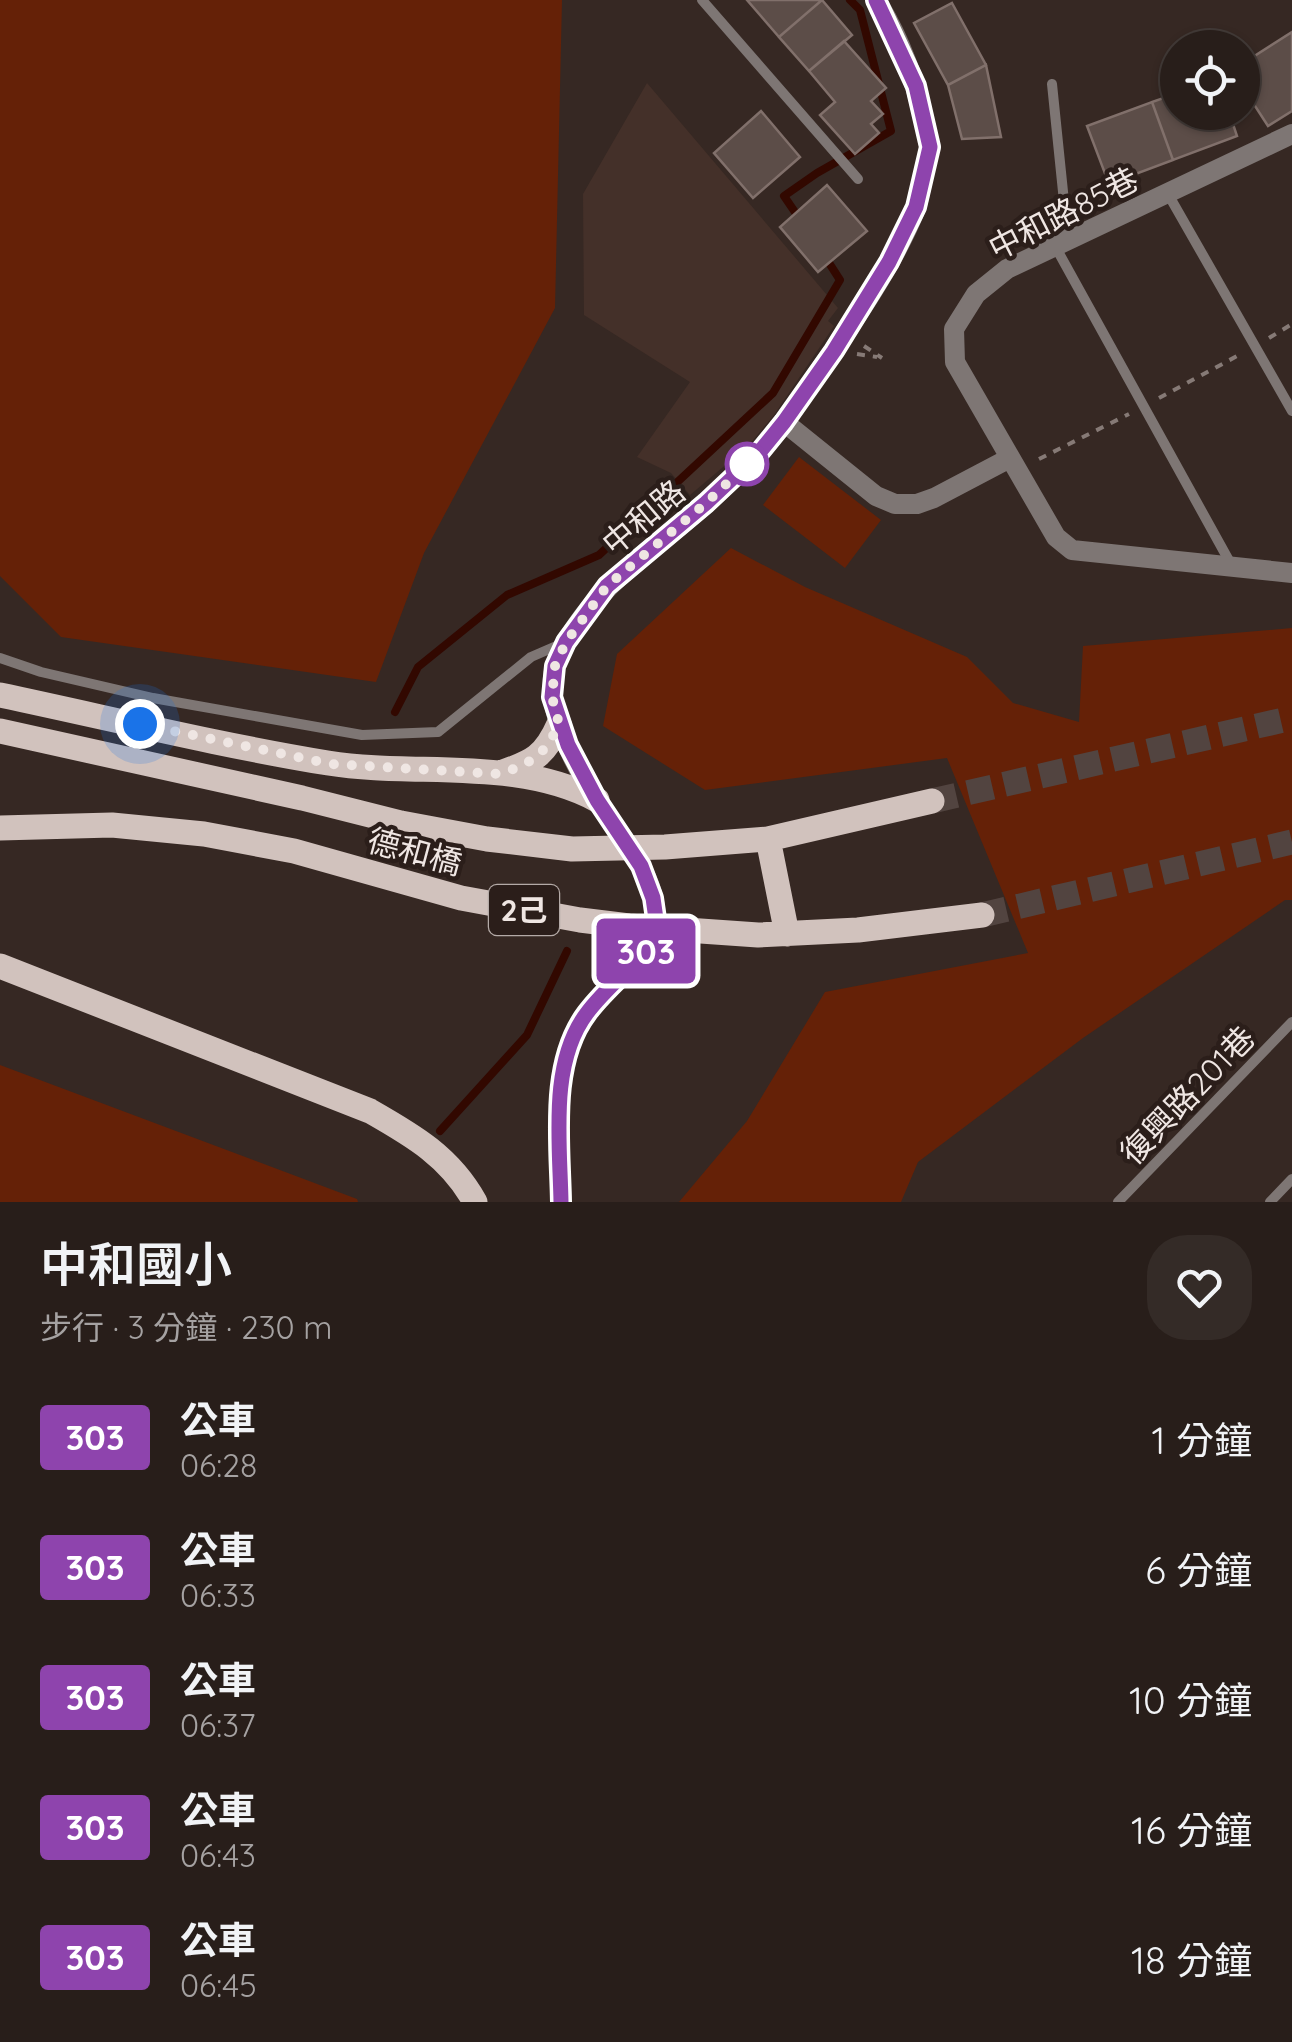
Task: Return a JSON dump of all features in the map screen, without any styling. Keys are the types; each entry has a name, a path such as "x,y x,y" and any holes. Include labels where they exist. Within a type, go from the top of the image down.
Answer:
{"main road":[{"path":"0,695 331,764 500,774 576,789 597,800"},
{"path":"500,774 526,765 540,755 559,724"},
{"name":"德和橋","path":"0,731 487,839 572,849 768,839"},
{"name":"2己","path":"768,839 932,800"},
{"name":"德和橋","path":"0,828 112,826 204,834 294,852 461,898 580,920 787,934"},
{"path":"768,839 787,934"},
{"name":"2己","path":"787,934 982,915"},
{"path":"0,966 370,1112 415,1137 448,1164 475,1202"}],"street":[{"name":"中和路","path":"561,1202 564,1060 584,1016 646,951 653,939 656,919 641,866 597,800 559,724 552,697 555,666 566,642 607,586 706,503 758,454 784,422 889,262 916,207 930,147 916,86 876,0"},
{"name":"中和路85巷","path":"1292,134 1007,269 976,294 954,329 955,362 1056,537 1072,550 1292,573"},
{"path":"784,422 876,496 895,504 917,504 934,498 1010,458"}],"lane":[{"path":"702,0 854,175"},
{"path":"1052,84 1066,221 1055,246 1232,567"},
{"path":"1168,194 1292,411"},
{"path":"0,658 152,698 362,735 438,732 530,658 566,642"},
{"name":"復興路201巷","path":"1118,1202 1292,1022"},
{"path":"1270,1202 1292,1179"}],"shaded area":[{"path":"0,0 562,0 555,308 424,553 376,682 61,637 0,576"},
{"path":"647,83 838,308 828,321 834,326 774,415 748,446 690,495 671,473 637,457 690,382 584,315 583,194"},
{"path":"799,457 881,520 845,568 763,505"},
{"path":"731,548 805,587 967,657 1013,703 1079,722 1083,646 1292,628 1292,900 1285,900 1083,1038 918,1162 901,1202 679,1202 747,1121 825,992 1028,953 947,758 705,790 603,726 617,654"},
{"path":"0,1065 357,1199 358,1202 0,1202"}],"building":[{"path":"747,0 822,0 779,37"},
{"path":"822,0 852,35 809,71 779,37"},
{"path":"952,3 986,65 948,85 914,23"},
{"path":"1292,32 1292,111 1268,126 1260,114 1260,52"},
{"path":"844,41 886,88 871,101 883,114 871,124 879,133 855,154 820,115 835,102 809,71"},
{"path":"986,65 1001,137 962,139 948,85"},
{"path":"1160,99 1160,124 1152,102"},
{"path":"1152,102 1173,160 1109,184 1087,126"},
{"path":"761,111 800,157 753,198 714,153"},
{"path":"1162,130 1235,130 1237,136 1173,160"},
{"path":"827,185 867,231 818,272 780,227"}],"waterway":[{"path":"799,218 784,196 891,131 860,10 850,0"},
{"path":"395,712 418,667 507,595 599,555 773,393 840,280 824,255"},
{"path":"440,1131 527,1035 567,951"}],"tunnel":[{"path":"932,801 1292,718"},
{"path":"982,915 1292,842"}],"bus line":[{"name":"303","path":"561,1202 564,1060 584,1016 646,951 653,939 656,919 641,866 597,800 559,724 552,697 555,666 566,642 607,586 706,503 758,454 784,422 889,262 916,207 930,147 916,86 876,0"}],"route":[{"path":"140,724 331,764 500,774 526,765 550,744 559,724 552,697 555,666 566,642 607,586 758,454 747,464"}]}
